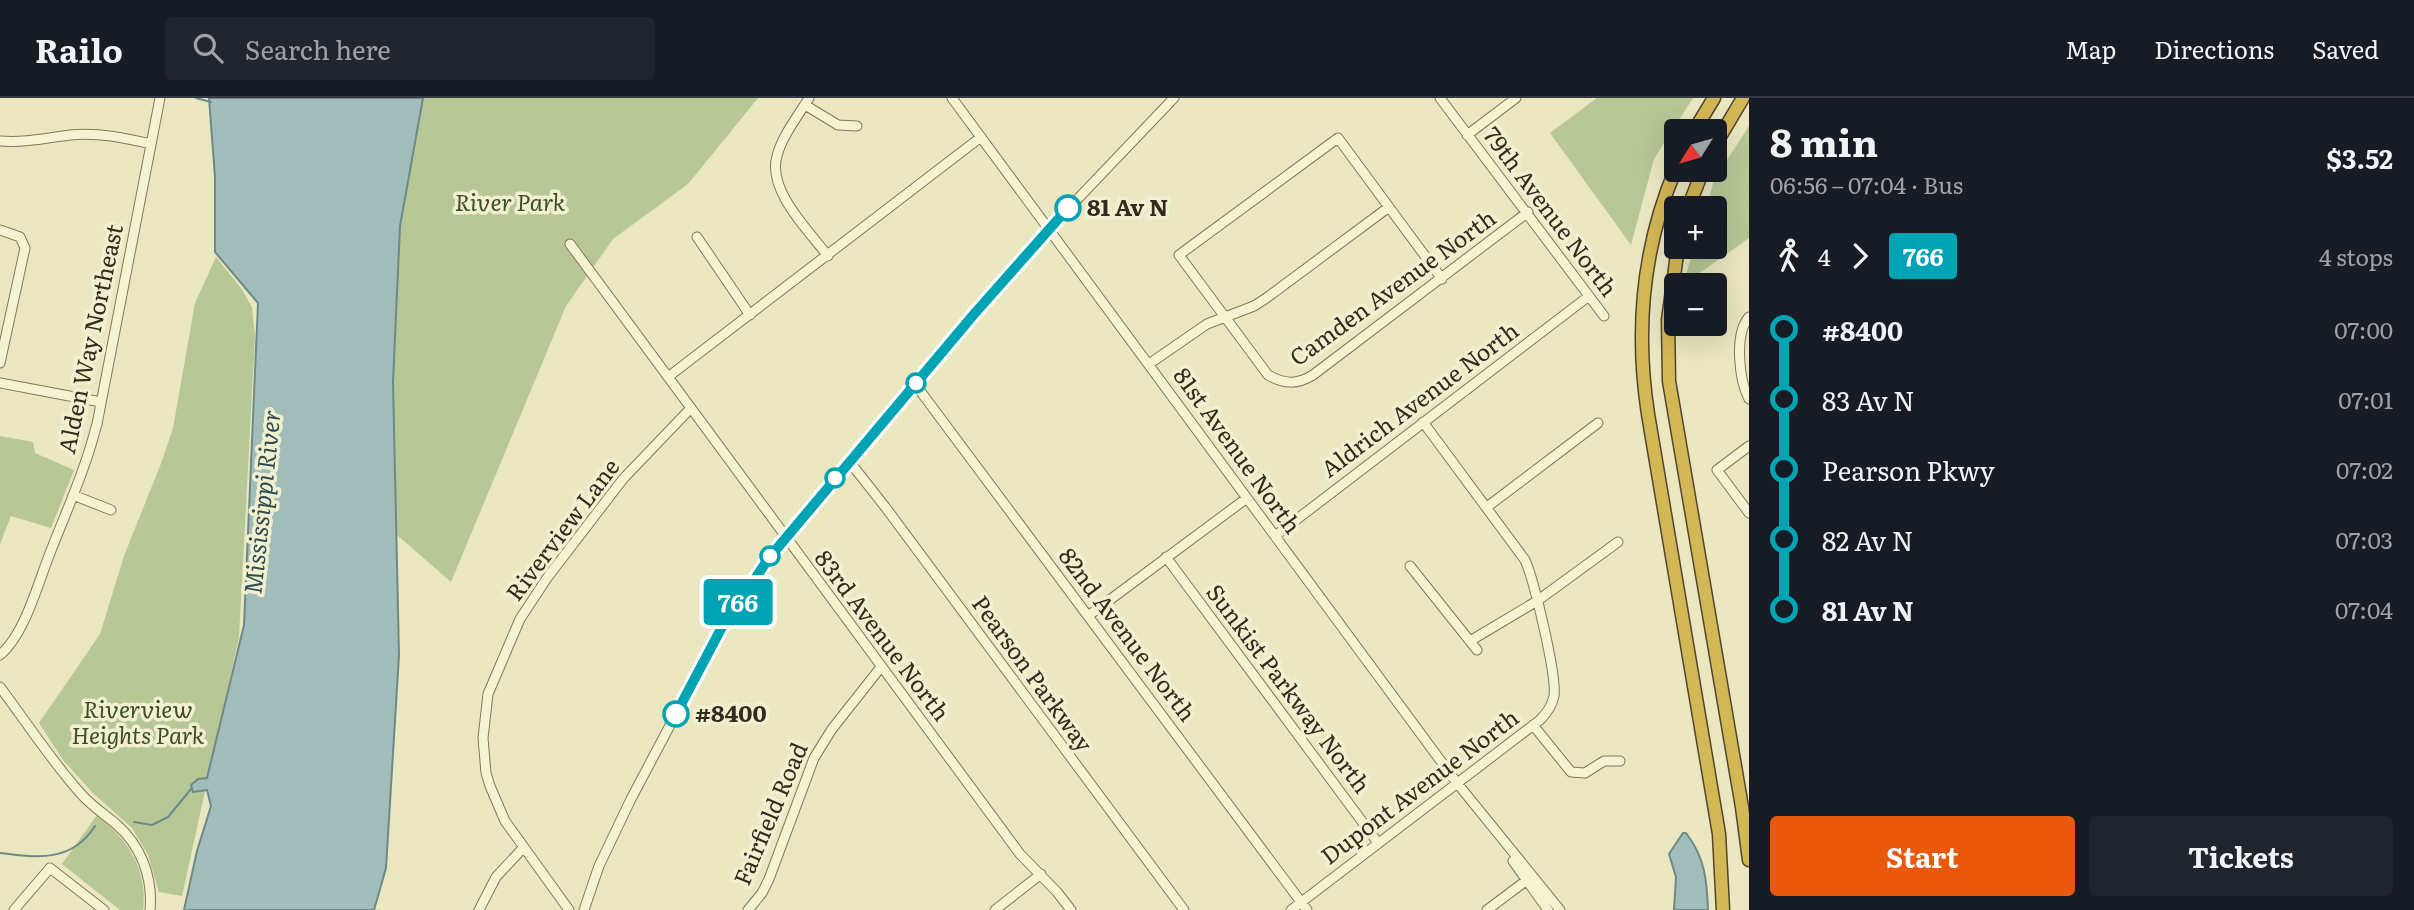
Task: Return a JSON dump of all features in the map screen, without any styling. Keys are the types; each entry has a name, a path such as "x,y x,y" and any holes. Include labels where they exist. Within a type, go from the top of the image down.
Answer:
{"highway":[{"path":"1701,119 1714,98"},
{"path":"1727,125 1743,99"},
{"path":"1671,182 1660,212 1646,276 1642,316 1643,370 1648,414 1719,834 1723,910"},
{"path":"1676,259 1668,320 1669,381 1749,860"}],"street":[{"name":"Alden Way Northeast","path":"0,655 16,636 88,454 101,402 160,98"},
{"name":"81st Avenue North","path":"952,98 1490,828 1529,878 1560,910"},
{"path":"584,910 596,873 620,820 711,647 746,589 849,461 1049,229 1174,98"},
{"name":"79th Avenue North","path":"1440,98 1604,316"},
{"path":"1468,135 1516,98"},
{"path":"828,256 785,199 771,167 807,102 838,125 858,127"},
{"path":"0,141 27,142 72,135 96,135 151,144"},
{"path":"668,377 981,137"},
{"path":"1224,317 1179,255 1338,138 1442,279"},
{"path":"1149,364 1202,327 1265,299 1389,207"},
{"name":"Camden Avenue North","path":"1224,317 1268,375 1286,383 1295,383 1313,375 1528,212"},
{"path":"0,230 20,237 25,248 0,363"},
{"path":"697,237 750,315"},
{"name":"83rd Avenue North","path":"570,244 1020,854 1071,910"},
{"name":"Aldrich Avenue North","path":"1275,536 1588,296"},
{"path":"1749,317 1739,338 1744,383 1749,399"},
{"path":"0,383 101,402"},
{"name":"82nd Avenue North","path":"915,384 1304,906"},
{"name":"Riverview Lane","path":"569,910 505,821 486,773 483,738 488,694 520,619 548,578 623,479 690,409"},
{"path":"1423,422 1525,560 1537,601"},
{"path":"1487,508 1598,423"},
{"path":"1749,446 1717,470 1749,513"},
{"name":"Pearson Parkway","path":"849,461 1184,910"},
{"path":"73,495 111,510"},
{"path":"1088,616 1247,498"},
{"path":"1470,641 1537,601 1618,542"},
{"name":"Sunkist Parkway North","path":"1166,557 1378,843"},
{"path":"1410,566 1477,650"},
{"name":"Dupont Avenue North","path":"1291,910 1304,906 1378,843 1547,712 1552,703 1554,683 1537,601"},
{"name":"Fairfield Road","path":"748,910 769,880 822,743 881,667"},
{"path":"0,687 82,795 118,825 132,842 143,861 150,883 150,910"},
{"path":"1533,725 1572,772 1585,773 1604,761 1620,761"},
{"path":"479,910 496,877 523,848"},
{"path":"14,910 50,868 104,910"},
{"path":"995,910 1041,874"},
{"path":"1487,910 1529,878"},
{"name":"81st Avenue North","path":"1529,878 1548,910"}],"green space":[{"name":"River Park","path":"423,98 758,98 688,184 613,239 566,306 451,582 396,534 393,382 400,226"},
{"path":"1597,98 1693,98 1680,119 1664,119 1664,143 1654,159 1631,245 1550,133"},
{"path":"1749,126 1749,238 1727,254 1727,196 1709,196 1713,182 1727,182 1727,160"},
{"name":"Riverview Heights Park","path":"216,257 241,288 252,307 255,337 239,637 182,896 159,892 148,855 132,828 93,793 63,760 39,723 100,634 124,556 173,428 195,303"},
{"path":"1691,259 1720,259 1700,273 1686,273"},
{"path":"0,436 33,442 35,453 74,470 51,528 11,516 0,544"},
{"path":"97,815 118,834 134,856 142,882 143,910 120,910 62,864"}],"water":[{"name":"Mississippi River","path":"209,98 423,98 400,226 393,382 399,655 386,868 374,910 184,910 197,851 211,806 207,790 193,792 191,785 198,779 207,778 244,625 258,303 215,252 215,177"},
{"path":"1683,833 1686,833 1692,842 1701,860 1706,879 1708,910 1674,910 1676,877 1669,854"}],"waterway":[{"path":"196,98 211,102"},
{"path":"134,822 152,825 168,817 191,789"},
{"path":"0,853 41,856 65,852 86,838 95,826"}],"bus line":[{"name":"766","path":"676,714 722,627 769,558 975,313 1068,208"}],"place":[{"name":"81 Av N","path":"1068,208"},
{"name":"#8400","path":"676,714"}]}
